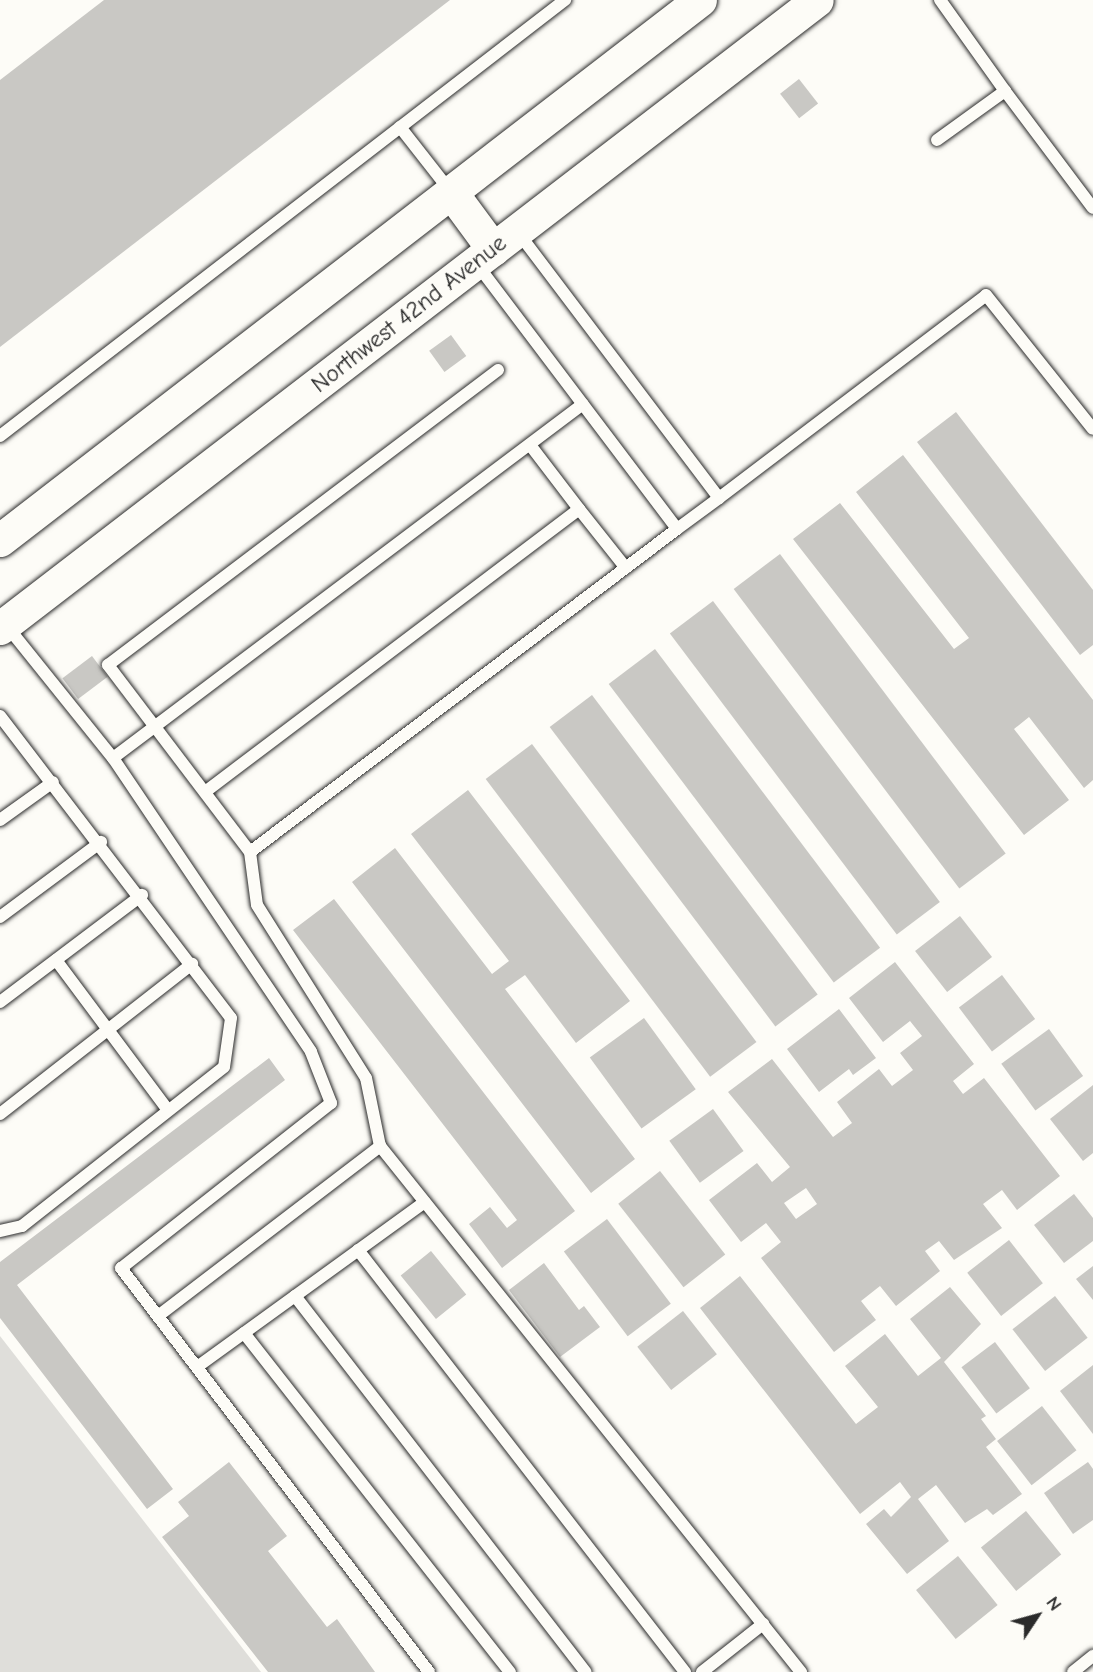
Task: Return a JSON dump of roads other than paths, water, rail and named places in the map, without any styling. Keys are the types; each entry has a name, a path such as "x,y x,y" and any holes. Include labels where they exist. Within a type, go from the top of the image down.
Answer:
{"main road":[{"path":"0,540 700,0"},
{"name":"Northwest 42nd Avenue","path":"3,626 817,0"},
{"path":"451,192 495,248"}],"lane":[{"path":"0,436 565,0"},
{"path":"940,0 1093,208"},
{"path":"937,140 1005,91"},
{"path":"400,127 451,192"},
{"path":"495,248 583,404 677,529"},
{"path":"495,248 719,498"},
{"path":"250,852 986,295 1093,429"},
{"path":"498,370 108,665 250,852 257,905 366,1077 380,1146 801,1672"},
{"path":"113,758 583,404"},
{"path":"530,445 626,568"},
{"path":"205,792 579,509"},
{"path":"3,626 113,758 311,1052 331,1102 121,1268 429,1672"},
{"path":"0,1231 22,1226 224,1067 231,1018 142,895 2,721"},
{"path":"0,820 53,782"},
{"path":"0,917 101,842"},
{"path":"0,1002 142,895"},
{"path":"56,960 168,1110"},
{"path":"0,1114 192,964"},
{"path":"158,1316 380,1146"},
{"path":"197,1367 425,1202"},
{"path":"358,1250 685,1672"},
{"path":"295,1296 586,1672"},
{"path":"244,1333 510,1672"},
{"path":"702,1672 763,1624"},
{"path":"1073,1672 1093,1656"}]}
